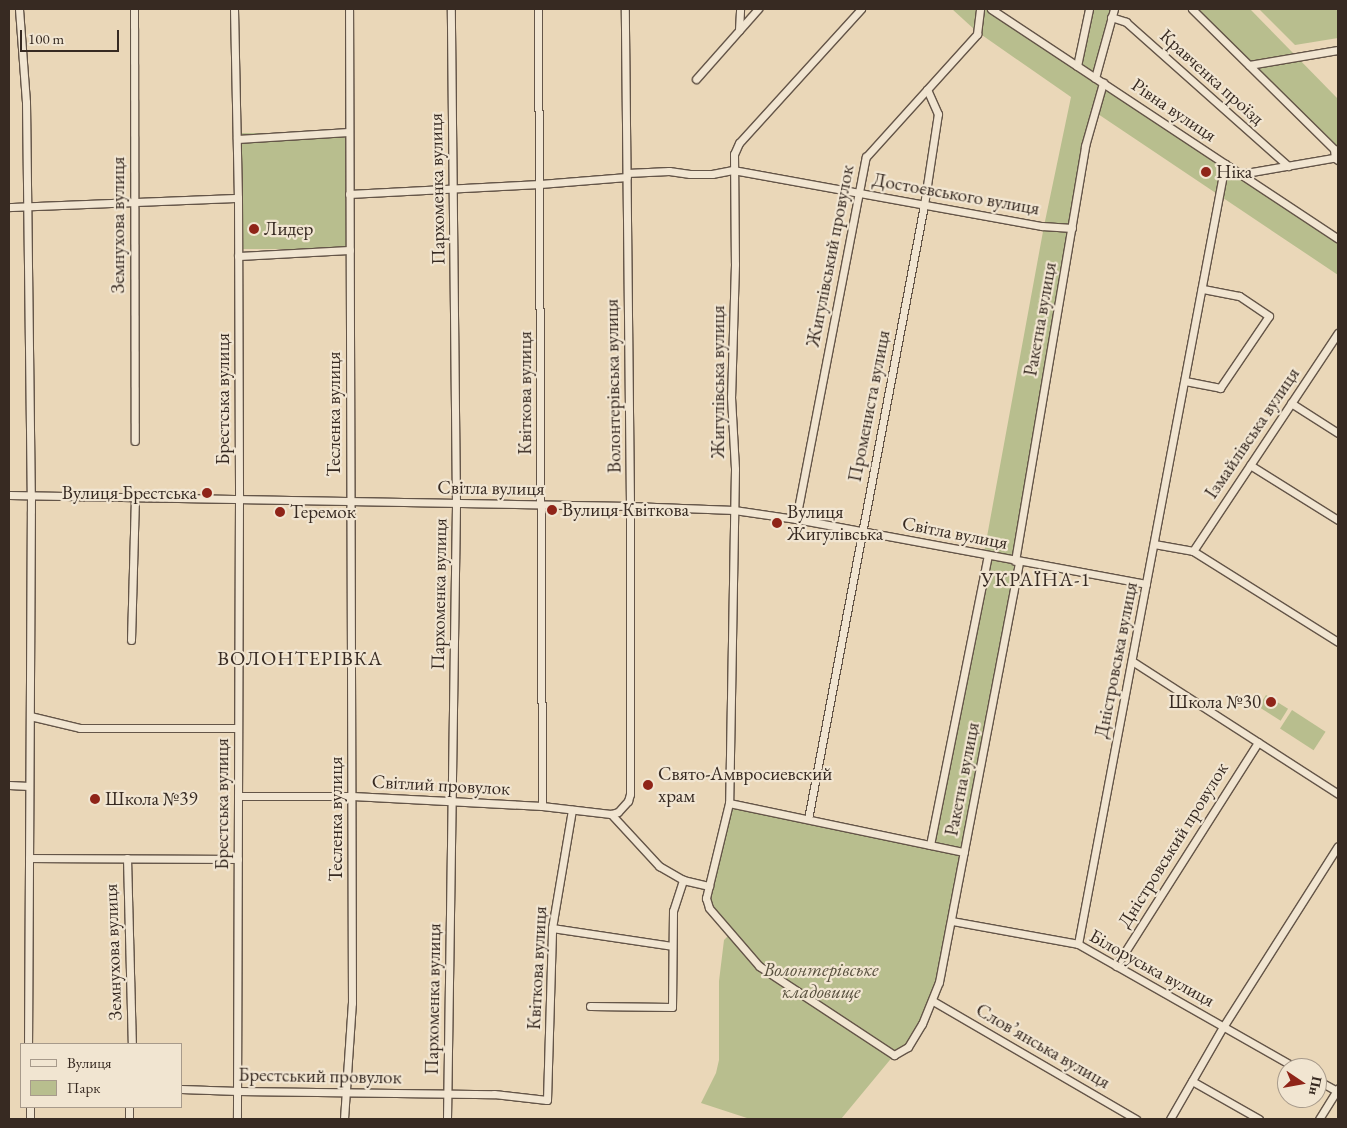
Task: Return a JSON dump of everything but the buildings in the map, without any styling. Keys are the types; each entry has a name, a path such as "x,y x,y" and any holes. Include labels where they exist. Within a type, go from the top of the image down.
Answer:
{"street":[{"path":"19,9 26,102 31,496 28,1043"},
{"name":"Земнухова вулиця","path":"134,9 135,441"},
{"name":"Брестська вулиця","path":"234,9 238,198 240,500 237,1119"},
{"name":"Тесленка вулиця","path":"344,1119 352,1003 349,9"},
{"name":"Пархоменка вулиця","path":"447,1119 456,504 451,9"},
{"name":"Квіткова вулиця","path":"538,9 542,505 542,806"},
{"name":"Волонтерівська вулиця","path":"611,814 624,808 630,794 630,506 625,9"},
{"path":"739,30 740,9"},
{"path":"696,78 758,9"},
{"name":"Жигулівська вулиця","path":"709,886 729,802 735,469 731,397 735,264 734,154 739,143 861,9"},
{"name":"Жигулівський провулок","path":"796,519 866,157 977,34 980,9"},
{"name":"Рівна вулиця","path":"991,9 1338,239"},
{"path":"1077,66 1089,9"},
{"path":"1096,78 1114,9"},
{"path":"1192,9 1336,147 1337,158 1240,174"},
{"name":"Кравченка проїзд","path":"1111,17 1126,22 1288,166"},
{"path":"1249,65 1338,50"},
{"name":"Ракетна вулиця","path":"709,886 706,898 709,908 759,966 894,1054 908,1047 933,1001 942,973 1017,561 1084,146 1103,83"},
{"name":"Промениста вулиця","path":"808,819 924,204 938,114 927,89"},
{"path":"237,140 349,132"},
{"name":"Дністровська вулиця","path":"1078,944 1225,164"},
{"name":"Достоєвського вулиця","path":"349,194 540,184 669,171 690,174 712,174 733,170 1042,226 1072,228"},
{"path":"9,206 238,198"},
{"path":"238,256 350,250"},
{"path":"1185,381 1220,388 1268,316 1239,296 1202,289"},
{"name":"Ізмайлівська вулиця","path":"1193,551 1338,332"},
{"path":"1291,403 1338,433"},
{"path":"1250,465 1338,520"},
{"name":"Світла вулиця","path":"9,495 630,506 734,510 796,519 1146,584"},
{"path":"131,640 135,498"},
{"path":"1154,544 1193,551 1338,642"},
{"name":"Ракетна вулиця","path":"930,845 988,556"},
{"path":"1132,661 1338,794"},
{"path":"30,716 80,728 238,728"},
{"name":"Дністровський провулок","path":"1116,966 1258,742"},
{"path":"9,786 30,786"},
{"name":"Світлий провулок","path":"238,796 352,796 542,806 611,814"},
{"path":"729,802 964,852"},
{"name":"Квіткова вулиця","path":"547,1100 552,928 572,810"},
{"path":"611,814 629,832 651,860 683,880 709,886"},
{"path":"1170,1119 1223,1026 1338,846"},
{"path":"29,858 238,859"},
{"name":"Земнухова вулиця","path":"127,858 132,1043"},
{"path":"590,1006 672,1007 673,910 683,880"},
{"name":"Білоруська вулиця","path":"952,921 1078,944 1279,1058"},
{"path":"552,928 672,946"},
{"name":"Слов’янська вулиця","path":"933,1001 1136,1119"},
{"path":"1192,1081 1259,1119"},
{"name":"Брестський провулок","path":"182,1089 494,1094 547,1100"},
{"path":"1319,1119 1337,1090"}],"green space":[{"path":"952,9 978,9 975,30"},
{"name":"Волонтерівське кладовище","path":"982,9 988,9 1079,69 1091,9 1111,9 1094,78 1338,240 1338,275 1092,110 1016,563 939,982 908,1047 894,1055 841,1119 750,1119 701,1103 716,1073 719,1060 719,981 724,940 731,933 706,903 729,803 932,845 991,555 984,553 1044,226 1071,97 979,33"},
{"path":"1197,9 1250,9 1338,99 1338,150"},
{"path":"1259,9 1338,9 1338,38 1295,45"},
{"path":"238,133 348,133 348,249 238,249"},
{"path":"1266,695 1288,709 1281,721 1259,707"},
{"path":"1292,710 1326,732 1314,750 1280,728"}],"place":[{"name":"Ніка","path":"1206,172"},
{"name":"Лидер","path":"254,229"},
{"name":"Вулиця Брестська","path":"207,493"},
{"name":"Вулиця Квіткова","path":"552,510"},
{"name":"Теремок","path":"280,512"},
{"name":"Вулиця Жигулівська","path":"777,523"},
{"name":"Школа №30","path":"1271,702"},
{"name":"Свято-Амвросиевский храм","path":"648,785"},
{"name":"Школа №39","path":"95,799"}],"district":[{"name":"УКРАЇНА-1","path":"1036,579"},
{"name":"ВОЛОНТЕРІВКА","path":"300,658"}]}
